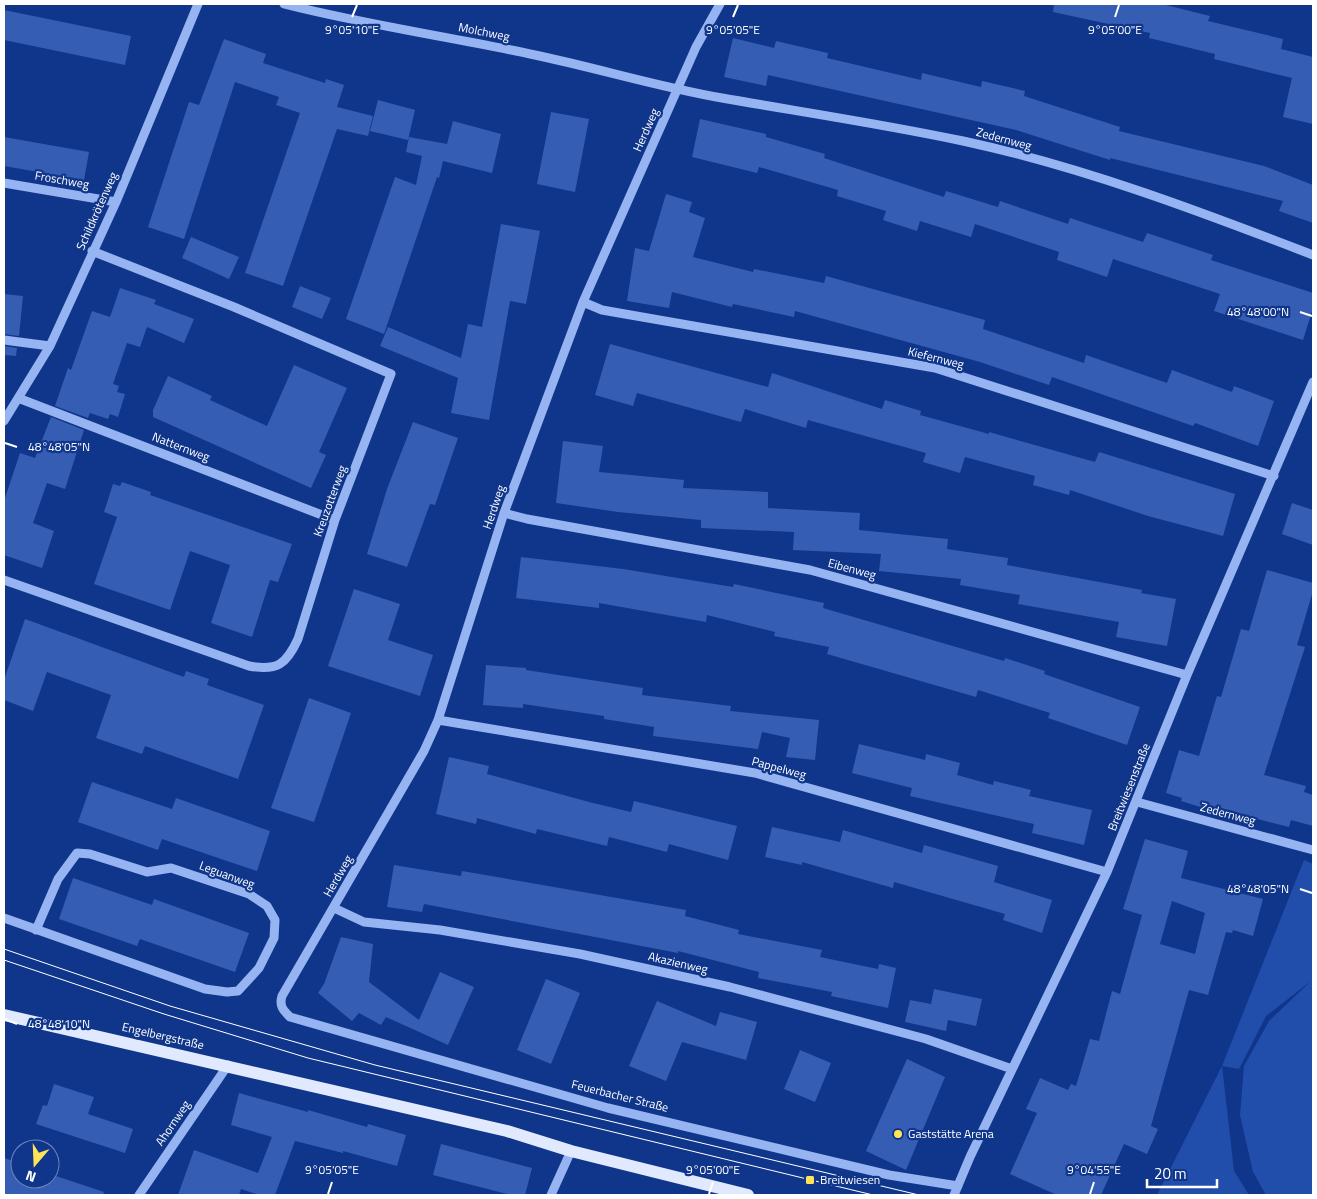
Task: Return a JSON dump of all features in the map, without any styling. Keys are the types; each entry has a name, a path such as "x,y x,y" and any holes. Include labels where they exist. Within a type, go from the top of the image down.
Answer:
{"main road":[{"name":"Engelbergstraße","path":"4,1015 228,1065"},
{"path":"228,1065 507,1131 571,1151 748,1195"}],"street":[{"name":"Schildkrötenweg","path":"4,421 50,346 116,202 198,4"},
{"name":"Molchweg","path":"284,4 538,55 678,88"},
{"name":"Herdweg","path":"282,1009 282,996 424,750 438,720 504,513 583,302 696,47 720,4"},
{"name":"Zedernweg","path":"678,88 965,141 1062,167 1221,219 1313,255"},
{"name":"Froschweg","path":"4,183 116,202"},
{"name":"Kreuzotterweg","path":"4,580 248,666 273,667 283,663 290,655 298,639 335,520 391,374 234,307 92,251"},
{"name":"Kiefernweg","path":"583,302 602,310 935,368 1274,476"},
{"path":"4,340 50,346"},
{"name":"Breitwiesenstraße","path":"954,1195 1012,1069 1107,872 1188,674 1313,382"},
{"name":"Natternweg","path":"18,398 335,520"},
{"name":"Eibenweg","path":"504,513 527,520 810,570 1188,674"},
{"name":"Pappelweg","path":"438,720 755,773 1107,872"},
{"name":"Zedernweg","path":"1137,802 1313,850"},
{"name":"Leguanweg","path":"4,918 36,930 205,989 227,992 238,991 258,968 274,938 275,920 267,906 249,894 171,868 147,872 90,854 77,853 58,879 36,930"},
{"name":"Akazienweg","path":"334,908 364,922 440,930 580,954 730,987 926,1039 1012,1069"},
{"name":"Feuerbacher Straße","path":"282,1009 290,1017 608,1108 889,1174 958,1186"},
{"name":"Ahornweg","path":"139,1195 228,1065"},
{"path":"551,1195 571,1151"}],"shaded area":[{"path":"1304,860 1313,864 1313,1195 1266,1195 1253,1172 1240,1115 1244,1066 1269,1021 1311,981 1266,1016 1239,1069 1222,1066"},
{"path":"1222,1066 1234,1171 1249,1195 1157,1195"}],"building":[{"path":"1054,4 1162,4 1210,16 1208,21 1283,39 1281,49 1313,57 1313,124 1283,117 1292,78 1214,59 1215,54 1149,38 1150,33 1053,12"},
{"path":"4,10 131,36 125,65 4,40"},
{"path":"733,38 774,48 776,41 828,53 827,58 921,80 922,73 981,87 982,81 1025,91 1024,96 1120,127 1119,131 1264,166 1313,185 1313,223 1279,211 1283,201 1110,158 1110,160 1016,130 768,75 766,86 724,77"},
{"path":"224,39 266,54 263,63 325,83 326,79 344,85 337,107 373,116 368,136 337,129 283,286 245,273 300,113 276,105 279,97 235,82 184,239 148,227 189,102 199,105"},
{"path":"378,100 415,110 408,140 370,131"},
{"path":"551,112 589,119 575,192 537,184"},
{"path":"700,119 766,134 766,137 825,154 824,158 944,197 946,191 998,207 1000,201 1068,224 1070,218 1143,242 1147,233 1213,255 1211,260 1313,293 1313,308 1303,340 1214,311 1220,294 1113,259 1107,277 1057,260 1059,252 975,224 971,237 920,221 917,231 883,220 886,211 837,196 838,190 759,167 757,173 692,157"},
{"path":"453,121 501,134 492,173 443,161 439,178 437,177 384,334 346,319 395,177 416,185 422,156 406,152 409,137 447,144"},
{"path":"4,137 89,152 84,180 4,166"},
{"path":"666,194 692,202 689,212 705,218 693,257 753,272 754,269 824,283 826,276 985,320 983,329 1084,363 1086,355 1167,383 1172,370 1232,392 1234,386 1274,401 1258,446 1195,423 1193,426 1052,377 1049,385 980,362 795,311 794,317 733,304 732,307 672,292 669,308 627,301 635,248 649,251"},
{"path":"501,224 540,231 526,304 510,301 489,420 451,413 458,378 380,346 388,327 461,358 468,324 482,327"},
{"path":"191,237 239,257 229,279 182,258"},
{"path":"300,286 331,298 322,319 292,307"},
{"path":"120,288 156,300 154,304 194,319 184,343 147,327 140,347 127,343 113,384 119,386 117,392 125,394 118,417 110,414 108,419 90,413 88,418 55,406 68,368 71,370 92,311 110,317"},
{"path":"4,294 23,296 19,336 4,334"},
{"path":"610,344 768,387 772,373 882,409 885,400 921,411 920,415 989,434 989,432 1095,462 1099,452 1235,494 1223,536 1148,516 1070,490 1069,495 1033,485 1035,476 965,457 960,473 923,462 926,453 808,420 806,428 745,409 741,422 637,393 633,406 595,395"},
{"path":"4,346 17,348 16,356 4,355"},
{"path":"294,365 347,388 319,452 326,455 311,488 153,417 153,410 168,376 212,396 210,400 267,426"},
{"path":"51,417 84,430 65,489 47,483 33,523 54,531 42,568 4,555 4,501 20,453 35,458"},
{"path":"413,422 458,438 435,505 430,504 407,567 367,554 387,489"},
{"path":"563,441 603,446 599,472 684,480 683,488 768,492 768,508 860,513 859,530 948,539 947,549 1008,558 1007,565 1142,590 1141,593 1176,599 1167,646 1116,637 1119,622 1018,604 1020,595 960,585 961,579 879,571 881,554 793,550 794,532 701,528 701,520 618,512 556,503"},
{"path":"122,482 151,492 150,495 292,544 278,582 270,580 252,637 211,623 230,565 190,551 170,610 94,584 117,517 104,512 113,484 120,486"},
{"path":"1292,503 1313,510 1313,545 1282,534"},
{"path":"521,557 623,569 733,587 734,584 824,603 823,608 1004,661 1005,658 1045,671 1044,674 1140,707 1127,745 1048,718 1050,713 978,690 976,697 827,654 829,647 774,636 775,632 707,615 706,622 599,603 599,608 516,598"},
{"path":"1267,570 1313,583 1313,591 1297,645 1305,647 1264,775 1306,786 1304,792 1313,795 1313,826 1291,820 1289,827 1211,807 1210,810 1181,801 1182,798 1166,793 1179,750 1199,756 1217,696 1221,697 1241,629 1249,631"},
{"path":"354,589 400,604 388,640 433,655 420,696 328,666"},
{"path":"25,619 184,677 186,671 209,679 207,685 264,705 238,779 145,746 142,754 96,738 111,695 47,672 33,711 4,700 4,680"},
{"path":"486,665 526,668 526,670 643,688 642,695 731,706 730,711 819,720 815,760 786,757 790,738 762,732 758,749 653,736 654,727 604,719 604,716 523,704 523,708 483,705"},
{"path":"309,698 351,713 314,822 271,808"},
{"path":"859,744 925,760 926,754 960,763 957,775 993,785 994,781 1031,790 1029,796 1092,810 1084,845 1032,833 1034,824 910,796 912,788 852,773"},
{"path":"449,757 489,766 487,774 589,802 631,812 634,801 737,826 728,860 669,844 667,852 609,837 607,846 537,829 536,834 477,818 476,824 436,814"},
{"path":"92,782 172,809 176,798 270,831 257,871 162,839 158,850 78,822"},
{"path":"772,827 840,842 843,830 922,853 924,845 998,866 994,882 1052,900 1042,933 1003,920 1005,914 894,882 893,888 802,862 802,865 765,857"},
{"path":"1145,839 1188,851 1181,878 1263,899 1253,936 1233,930 1232,933 1226,932 1208,995 1189,990 1151,1126 1158,1129 1147,1154 1124,1144 1101,1195 1057,1195 1010,1174 1037,1113 1026,1109 1040,1078 1068,1090 1071,1084 1076,1086 1090,1039 1099,1041 1112,991 1120,994 1142,915 1123,909","holes":["1172,901 1205,913 1195,954 1160,944"]},
{"path":"394,865 461,876 462,871 686,910 685,916 739,930 738,934 822,950 820,957 878,969 879,964 896,968 888,1008 831,996 832,992 758,978 759,972 678,951 678,953 424,904 422,912 387,907"},
{"path":"73,878 152,905 154,899 249,933 235,972 140,939 137,946 59,919"},
{"path":"341,937 373,944 369,982 419,1020 440,972 474,987 448,1045 386,1017 381,1025 359,1013 352,1021 318,993 324,984"},
{"path":"546,979 580,993 551,1064 517,1050"},
{"path":"934,989 982,999 976,1026 948,1020 946,1031 905,1022 910,1000 931,1004"},
{"path":"657,1001 716,1026 720,1012 757,1022 746,1060 682,1042 666,1081 629,1066"},
{"path":"800,1050 831,1063 815,1102 784,1089"},
{"path":"907,1059 945,1077 906,1170 866,1151"},
{"path":"54,1084 94,1097 88,1114 133,1129 125,1153 36,1124 43,1105 47,1106"},
{"path":"239,1093 367,1127 368,1124 406,1135 397,1166 343,1151 343,1153 295,1141 275,1195 259,1195 241,1189 239,1195 178,1195 194,1150 258,1173 272,1137 231,1125"},
{"path":"441,1144 532,1168 525,1195 511,1195 433,1175"},
{"path":"4,1158 10,1160 10,1189 60,1189 60,1177 104,1192 103,1195 4,1195"}],"tram line":[{"path":"4,949 170,1006 375,1065 919,1195"},
{"path":"4,960 164,1014 308,1058 873,1195"}],"place":[{"name":"Gaststätte Arena","path":"898,1134"},
{"name":"Breitwiesen","path":"810,1180"}]}
